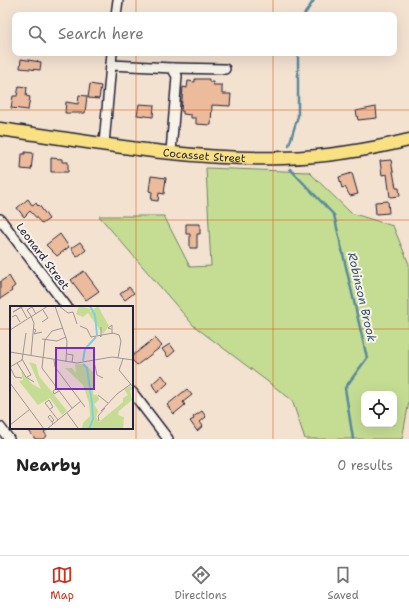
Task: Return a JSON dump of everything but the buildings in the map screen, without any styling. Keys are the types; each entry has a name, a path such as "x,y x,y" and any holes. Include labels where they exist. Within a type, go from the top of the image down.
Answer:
{"main road":[{"name":"Cocasset Street","path":"0,129 104,144 222,157 283,158 347,153 409,142"}],"street":[{"path":"116,12 118,0"},
{"path":"104,144 112,56"},
{"path":"111,65 225,69"},
{"path":"171,152 177,76 172,68"},
{"name":"Leonard Street","path":"0,219 66,306"},
{"path":"133,393 168,439"}],"green space":[{"path":"206,168 309,172 351,213 393,226 409,264 409,402 402,439 305,439 292,400 194,326 99,216 164,216 190,267 211,266"}],"waterway":[{"name":"Robinson Brook","path":"306,12 314,0"},
{"name":"Robinson Brook","path":"289,145 298,116 298,56"},
{"name":"Robinson Brook","path":"290,169 334,215 367,358 345,388 353,439"}]}
